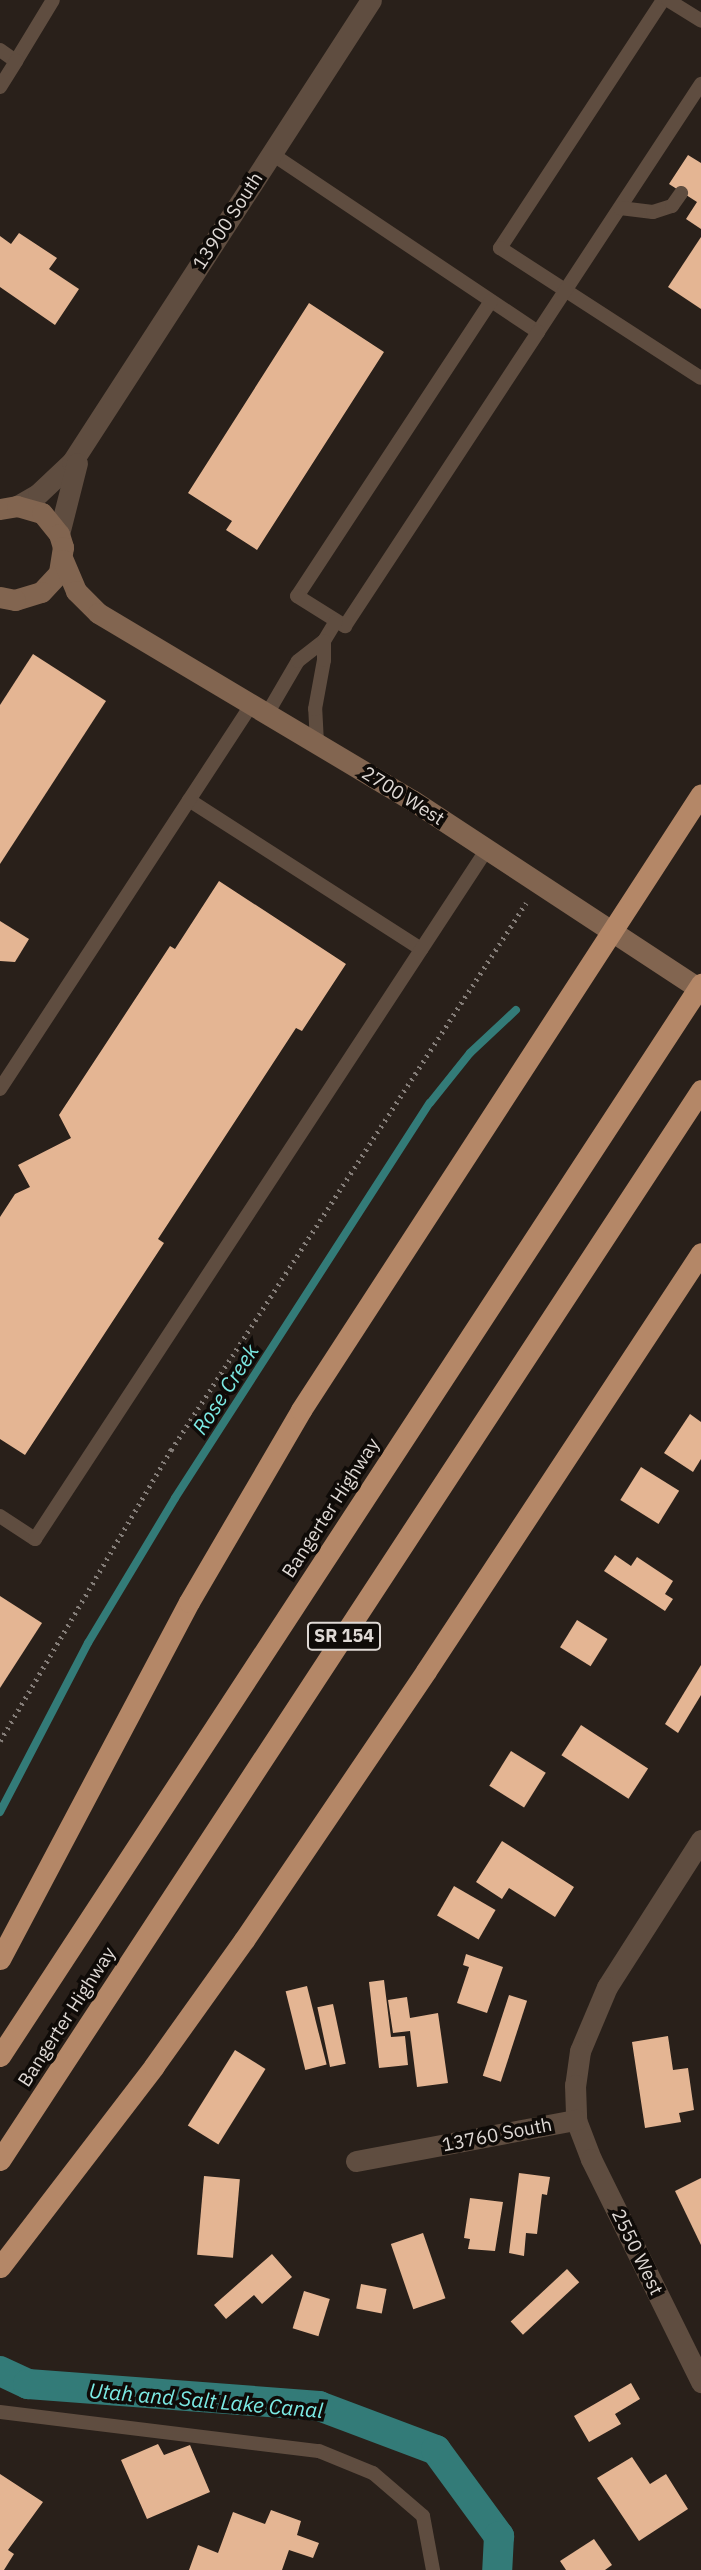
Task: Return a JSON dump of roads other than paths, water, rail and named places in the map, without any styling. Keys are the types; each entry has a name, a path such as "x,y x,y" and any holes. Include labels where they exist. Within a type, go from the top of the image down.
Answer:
{"highway":[{"path":"0,1959 152,1671 261,1477 356,1321 701,794"},
{"name":"Bangerter Highway","path":"0,2056 701,984"},
{"name":"Bangerter Highway","path":"0,2160 701,1090"},
{"path":"0,2267 145,2077 244,1940 426,1671 701,1253"}],"main road":[{"path":"5,507 42,513 59,534"},
{"name":"2700 West","path":"59,534 62,560 76,592 98,613"},
{"path":"11,601 51,584 62,560"},
{"name":"2700 West","path":"11,601 68,602 98,613 317,743 487,849 701,990"}],"street":[{"name":"13900 South","path":"5,507 56,479 86,442 371,0"},
{"name":"13900 South","path":"59,534 68,489 86,442"},
{"name":"13760 South","path":"356,2161 576,2120 575,2085 578,2062 591,2018 607,1987 701,1840"},
{"name":"2550 West","path":"576,2120 591,2160 701,2382"}],"lane":[{"path":"0,87 53,0"},
{"path":"701,21 666,0 500,248 701,378"},
{"path":"0,50 16,61"},
{"path":"491,300 298,596 345,626 701,84"},
{"path":"272,154 538,332"},
{"path":"620,208 653,212 673,206 681,192"},
{"path":"0,1089 190,800 298,661 324,640 336,621"},
{"path":"317,743 315,709 324,660 324,640"},
{"path":"190,800 421,949"},
{"path":"0,1516 35,1539 487,849"},
{"path":"0,2412 319,2451 373,2473 423,2516 433,2570"}],"waterway":[{"name":"Rose Creek","path":"0,1812 88,1643 175,1498 430,1103 470,1053 516,1010"},
{"name":"Utah and Salt Lake Canal","path":"0,2371 28,2384 319,2406 436,2450 499,2536 497,2570"}]}
